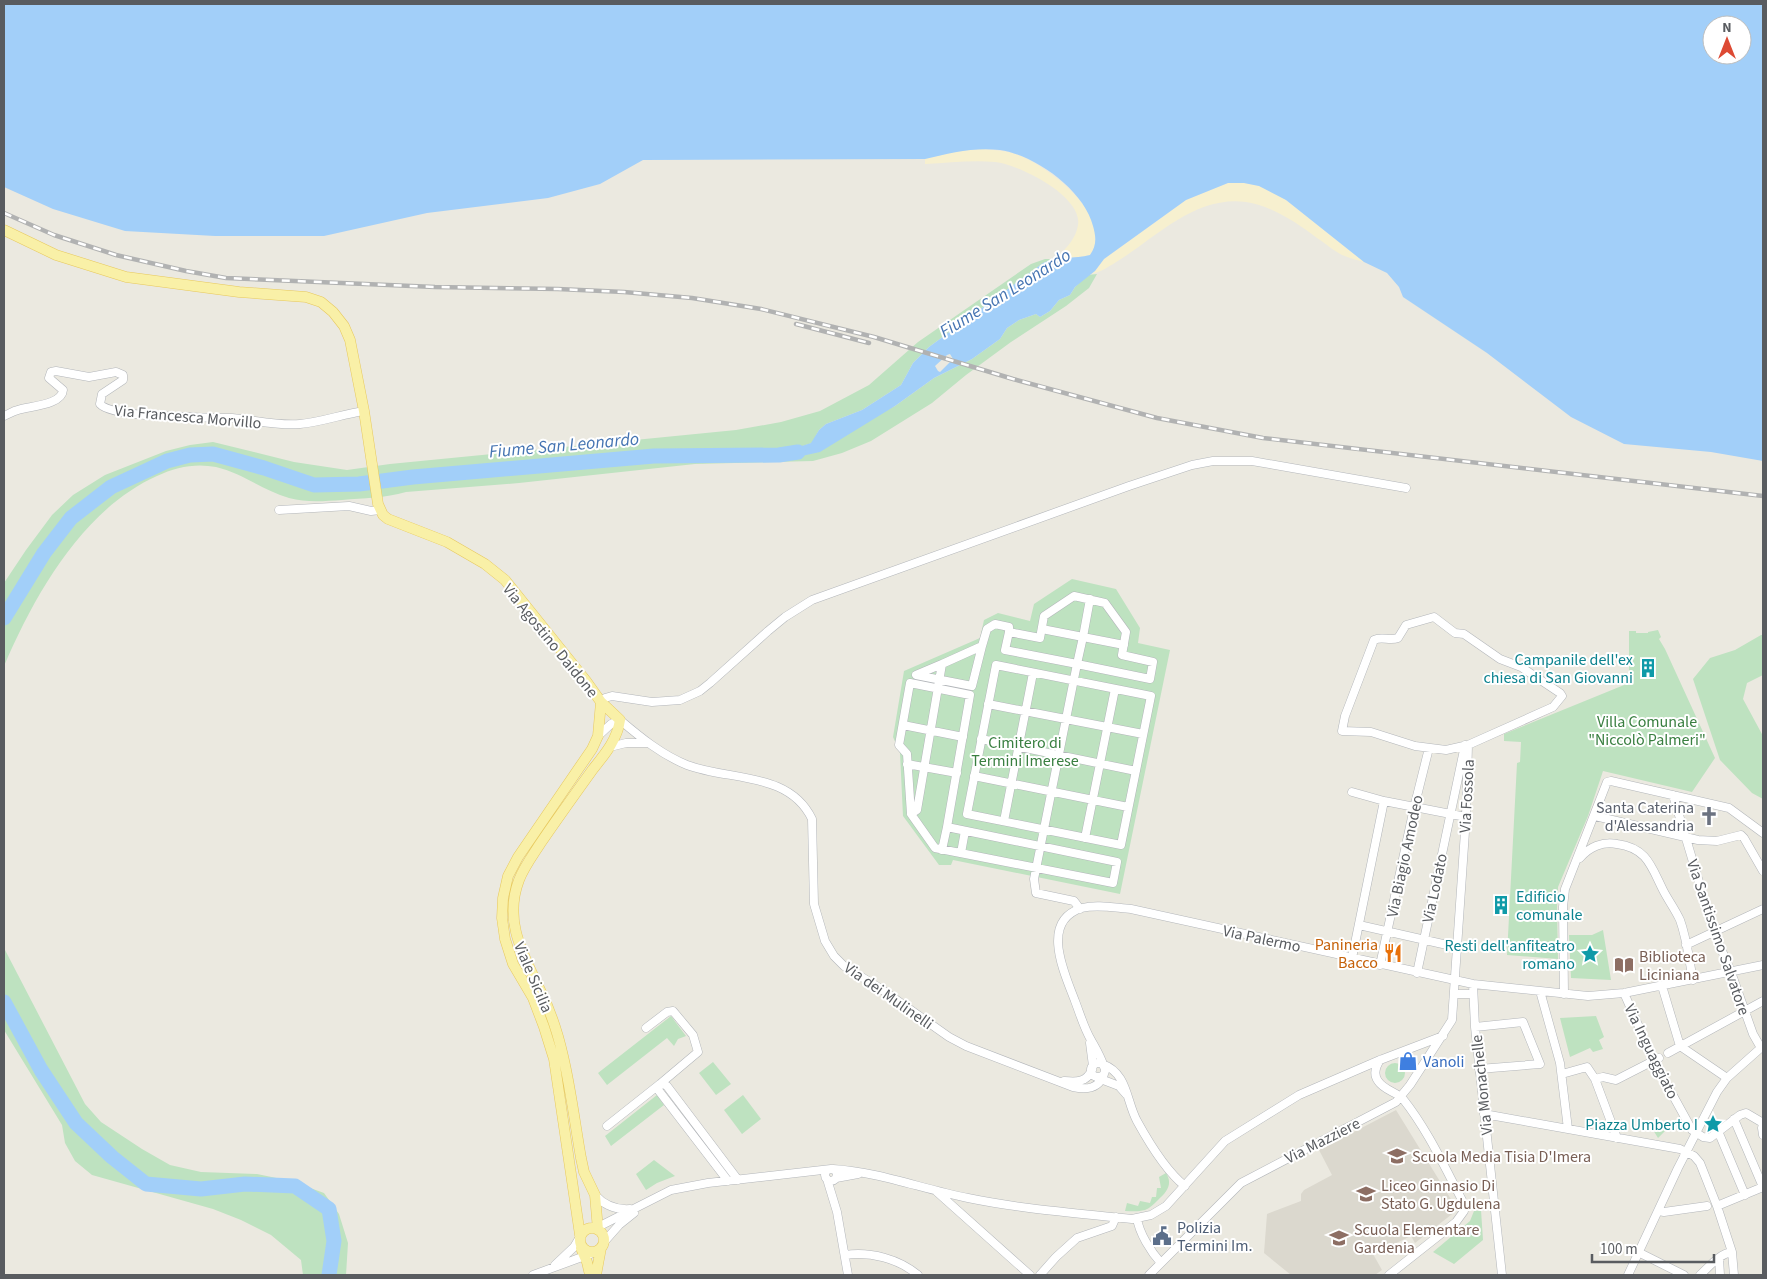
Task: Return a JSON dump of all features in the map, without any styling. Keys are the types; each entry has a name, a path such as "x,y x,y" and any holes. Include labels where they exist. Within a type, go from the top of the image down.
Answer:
{"main road":[{"path":"4,230 56,255 126,276 239,292 306,297 321,302 336,315 344,326 350,340 364,411 379,507"},
{"name":"Via Agostino Daidone","path":"379,507 388,519 447,542 485,564 505,580 601,702 620,720"},
{"path":"598,736 601,702"},
{"name":"Viale Sicilia","path":"596,1228 594,1196 584,1172 563,1057 553,1020 542,992 524,959 516,936 514,899 518,880 527,864 552,826 616,738 620,720"},
{"name":"Viale Sicilia","path":"580,1236 577,1205 554,1059 532,998 513,964 505,939 502,918 503,898 508,876 523,850 592,749 598,736"},
{"path":"590,1275 593,1249 603,1236 596,1228 585,1230 580,1236 579,1242 593,1249"},
{"path":"593,1249 596,1275"}],"street":[{"name":"Via Francesca Morvillo","path":"4,416 17,410 54,401 61,397 63,390 49,378 51,372 56,371 89,377 116,372 123,375 124,380 102,394 100,404 110,410 176,418 232,418 282,424 300,424 364,411"},
{"path":"601,702 605,698 612,696 652,702 668,702 684,698 700,691 785,617 812,600 1119,489 1192,465 1213,461 1252,461 1406,488"},
{"path":"279,510 348,506 371,511 379,507"},
{"path":"982,646 916,675 972,686 982,646 986,629 995,624 1009,628 1005,650 1150,679 1153,662 1122,655 1126,632 1106,603 1074,596 1044,616 1040,638 1009,632"},
{"path":"1080,909 1074,901 1036,893 1034,879 1090,599"},
{"name":"Via Fossola","path":"1429,748 1415,746 1371,732 1342,731 1345,716 1374,640 1379,638 1398,638 1406,625 1428,618 1437,618 1455,633 1464,634 1500,659 1521,667 1560,692 1562,696 1553,707 1467,745 1466,817 1454,981"},
{"path":"1042,629 1124,646"},
{"path":"911,814 917,810 942,664"},
{"path":"996,665 1033,673 1150,696 1121,845 967,814 996,665"},
{"path":"1004,821 1033,673"},
{"path":"942,850 970,695 910,684 899,744 907,754 911,814 935,848 942,850 1113,883 1117,862 947,828"},
{"path":"1085,838 1115,689"},
{"path":"988,704 1143,734"},
{"path":"598,736 611,724 620,720"},
{"name":"Via dei Mulinelli","path":"620,720 648,743 685,764 706,771 765,781 786,790 807,808 812,819 814,832 814,904 825,941 834,956 844,966 881,989 957,1042 1082,1089 1096,1086 1099,1070"},
{"path":"903,725 963,736"},
{"path":"981,740 1136,771"},
{"path":"610,747 626,743 648,743"},
{"path":"1429,748 1446,750 1467,745"},
{"name":"Via Lodato","path":"1417,973 1449,815 1467,745"},
{"name":"Via Biagio Amodeo","path":"1380,965 1429,748"},
{"path":"908,764 957,772"},
{"path":"974,776 1128,807"},
{"path":"1564,994 1563,907 1565,889 1595,816 1606,783 1612,781 1729,808 1763,833"},
{"path":"1352,792 1384,802 1466,817"},
{"name":"Via Santissimo Salvatore","path":"1673,795 1714,932 1731,972 1753,1034 1762,1047"},
{"path":"1352,958 1384,802"},
{"path":"1595,816 1685,838 1717,841 1740,835 1763,871"},
{"path":"961,853 965,831"},
{"path":"1577,862 1591,848 1614,843 1638,851 1651,863 1680,920 1692,980"},
{"name":"Via Palermo","path":"1099,1070 1090,1038 1062,969 1058,952 1058,934 1062,923 1070,914 1080,909 1091,907 1131,909 1454,981 1564,994 1604,996 1763,965"},
{"path":"1686,945 1763,908"},
{"path":"1359,925 1456,948"},
{"name":"Via Mazziere","path":"1149,1275 1241,1183 1396,1102 1430,1056 1452,1020 1454,981"},
{"name":"Via Monachelle","path":"1473,984 1472,994 1479,1069 1502,1275"},
{"path":"1662,986 1680,1046 1727,1078"},
{"path":"1540,991 1562,1074 1568,1129"},
{"name":"Via Inguaggiato","path":"1624,993 1690,1129 1696,1133"},
{"path":"1454,994 1472,994"},
{"path":"1668,1053 1763,1001"},
{"path":"607,1126 698,1053 693,1035 673,1011 667,1012 646,1028"},
{"path":"1475,1027 1523,1022 1540,1064 1479,1069"},
{"path":"596,1228 671,1190 728,1181 832,1169 856,1170 865,1174 968,1198 1032,1208 1116,1217 1137,1218 1151,1216 1166,1206 1230,1138 1299,1096 1380,1060 1443,1036"},
{"path":"1422,1043 1427,1043 1430,1046 1432,1051 1430,1056"},
{"path":"1628,1275 1717,1092 1727,1078 1762,1047"},
{"path":"1595,1079 1603,1077 1616,1080 1657,1059"},
{"path":"1380,1060 1375,1070 1378,1081 1401,1097 1423,1129 1462,1200 1464,1211 1456,1222 1389,1275"},
{"path":"1562,1074 1587,1067 1595,1079 1617,1138"},
{"path":"1099,1070 1128,1096"},
{"path":"1058,1081 1080,1082 1099,1070 1117,1074 1124,1083 1136,1119 1174,1177 1185,1186"},
{"path":"660,1084 667,1086 738,1180"},
{"path":"660,1084 659,1091 728,1181"},
{"path":"1696,1133 1708,1138 1734,1119 1746,1113 1763,1124 1763,1135"},
{"path":"1484,1114 1687,1152 1700,1163 1717,1206 1732,1252 1734,1275"},
{"path":"1717,1206 1763,1187 1734,1119"},
{"path":"1718,1131 1745,1195"},
{"path":"832,1169 826,1172 826,1178 837,1212 848,1275"},
{"path":"832,1169 837,1172 837,1212"},
{"path":"794,1174 812,1174 831,1181 865,1174"},
{"path":"935,1190 962,1212 1030,1275"},
{"path":"594,1196 612,1207 622,1210 634,1209"},
{"path":"962,1212 959,1206 960,1202 968,1198"},
{"path":"533,1275 593,1249 643,1205"},
{"path":"1659,1211 1664,1212 1707,1206"},
{"path":"1040,1275 1077,1238 1112,1226 1115,1223 1116,1217"},
{"path":"1137,1218 1138,1227 1161,1263"},
{"path":"549,1269 574,1247 580,1236"},
{"path":"1640,1252 1684,1275"},
{"path":"1700,1275 1725,1253 1732,1252"},
{"path":"845,1255 859,1253 883,1258 901,1264 918,1275"},
{"path":"1719,1258 1720,1275"}],"shaded area":[{"path":"1396,1110 1457,1209 1456,1211 1415,1243 1411,1236 1373,1254 1382,1270 1375,1275 1291,1275 1264,1253 1267,1214 1301,1201 1301,1194 1304,1190 1332,1175 1319,1150"}],"green space":[{"path":"1045,259 1055,259 1043,263 929,347 913,363 901,385 862,410 826,424 819,430 812,443 780,455 788,459 895,406 934,378 972,359 1000,339 1007,328 1019,320 1036,314 1040,317 1050,311 1059,300 1070,295 1087,275 1097,274 1089,288 1066,306 1011,342 932,403 871,441 842,453 813,461 695,464 519,483 406,492 390,496 316,501 296,500 280,495 235,473 216,467 194,466 164,473 130,491 106,509 64,556 31,611 4,666 4,583 52,515 73,495 105,475 166,451 213,442 294,462 347,470 390,464 736,430 781,422 820,411 869,385 918,342 1031,264"},
{"name":"Cimitero di Termini Imerese","path":"1072,579 1116,589 1140,628 1138,643 1170,650 1120,894 953,860 951,865 939,865 903,816 900,753 893,737 904,671 980,638 984,620 998,613 1030,621 1034,604"},
{"name":"Villa Comunale \"Niccolò Palmeri\"","path":"1658,630 1661,637 1659,639 1715,758 1692,792 1603,771 1588,816 1558,887 1558,959 1507,955 1517,763 1520,762 1521,742 1504,741 1504,734 1629,683 1629,631 1648,633"},
{"path":"1763,635 1763,675 1747,683 1743,699 1763,736 1763,799 1752,793 1720,760 1693,679 1710,658 1735,650"},
{"path":"1603,930 1611,980 1571,978 1569,935 1592,935"},
{"path":"4,948 85,1104 101,1122 170,1165 201,1172 257,1174 291,1181 324,1193 339,1214 348,1243 346,1275 303,1275 301,1260 271,1235 241,1220 213,1209 92,1175 75,1161 65,1143 62,1125 4,1030"},
{"path":"671,1016 686,1036 678,1039 674,1046 667,1038 607,1085 598,1073"},
{"path":"1596,1016 1604,1037 1599,1040 1603,1049 1593,1052 1590,1048 1570,1057 1560,1018"},
{"path":"713,1062 731,1084 716,1095 699,1073"},
{"path":"1395,1063 1402,1066 1405,1073 1402,1080 1395,1083 1388,1080 1385,1073 1388,1066"},
{"path":"657,1095 664,1105 611,1146 605,1136"},
{"path":"743,1095 761,1119 742,1134 724,1110"},
{"path":"1659,1120 1665,1131 1658,1138 1650,1125"},
{"path":"654,1160 675,1176 657,1183 646,1190 636,1174"},
{"path":"1166,1173 1169,1184 1164,1194 1147,1209 1142,1211 1125,1211 1127,1203 1138,1206 1140,1201 1150,1203 1152,1197 1156,1197 1157,1188 1161,1188 1159,1177"},
{"path":"1481,1210 1483,1240 1454,1264 1433,1252 1470,1221 1474,1211"}],"sand":[{"path":"980,149 1007,152 1028,160 1059,180 1074,194 1086,209 1094,225 1096,240 1090,255 1055,259 1075,235 1078,225 1077,214 1060,193 1033,175 995,162 969,161 925,164 925,159 958,151"},
{"path":"1228,183 1244,183 1271,191 1286,200 1364,262 1339,253 1275,211 1246,202 1228,202 1211,205 1179,219 1109,267 1087,275 1095,271 1104,259 1186,200"}],"water":[{"path":"4,4 1763,4 1763,461 1711,452 1624,444 1571,417 1487,353 1403,297 1399,287 1387,273 1364,262 1286,200 1259,186 1244,183 1228,183 1186,200 1104,259 1095,271 1075,287 1070,295 1059,300 1050,311 1040,317 1036,314 1019,320 1007,328 1000,339 972,359 934,378 895,406 820,452 788,459 779,455 811,443 819,430 826,424 862,410 901,385 913,363 929,347 1043,263 1054,259 1090,255 1095,241 1093,226 1080,200 1069,187 1056,176 1028,159 1000,150 981,149 925,159 643,160 600,184 548,198 427,213 324,236 215,236 125,231 53,209 4,187","holes":["950,354 953,359 940,372 935,366 947,355"]},
{"path":"1470,1226 1477,1228 1476,1234 1466,1235 1465,1230"}],"waterway":[{"name":"Fiume San Leonardo","path":"4,618 44,553 71,518 111,487 167,461 190,455 213,454 264,468 314,485 359,484 413,477 654,456 779,455 798,452"},
{"name":"Fiume San Leonardo","path":"4,1002 41,1070 76,1123 112,1157 146,1184 201,1189 245,1184 295,1186 329,1209 334,1241 329,1275"}],"railway":[{"path":"4,213 54,235 116,255 226,278 435,287 558,289 692,298 761,309 874,337 1013,379 1157,418 1263,438 1763,496"},
{"path":"796,324 869,343"}],"place":[{"name":"Campanile dell'ex chiesa di San Giovanni","path":"1648,668"},
{"name":"Santa Caterina d'Alessandria","path":"1709,816"},
{"name":"Edificio comunale","path":"1501,905"},
{"name":"Panineria Bacco","path":"1393,953"},
{"name":"Resti dell'anfiteatro romano","path":"1590,954"},
{"name":"Biblioteca Liciniana","path":"1624,965"},
{"name":"Vanoli","path":"1408,1061"},
{"name":"Piazza Umberto I","path":"1713,1124"},
{"name":"Scuola Media Tisia D'Imera","path":"1397,1156"},
{"name":"Liceo Ginnasio Di Stato G. Ugdulena","path":"1366,1194"},
{"name":"Polizia Termini Im.","path":"1162,1236"},
{"name":"Scuola Elementare Gardenia","path":"1339,1238"}]}
